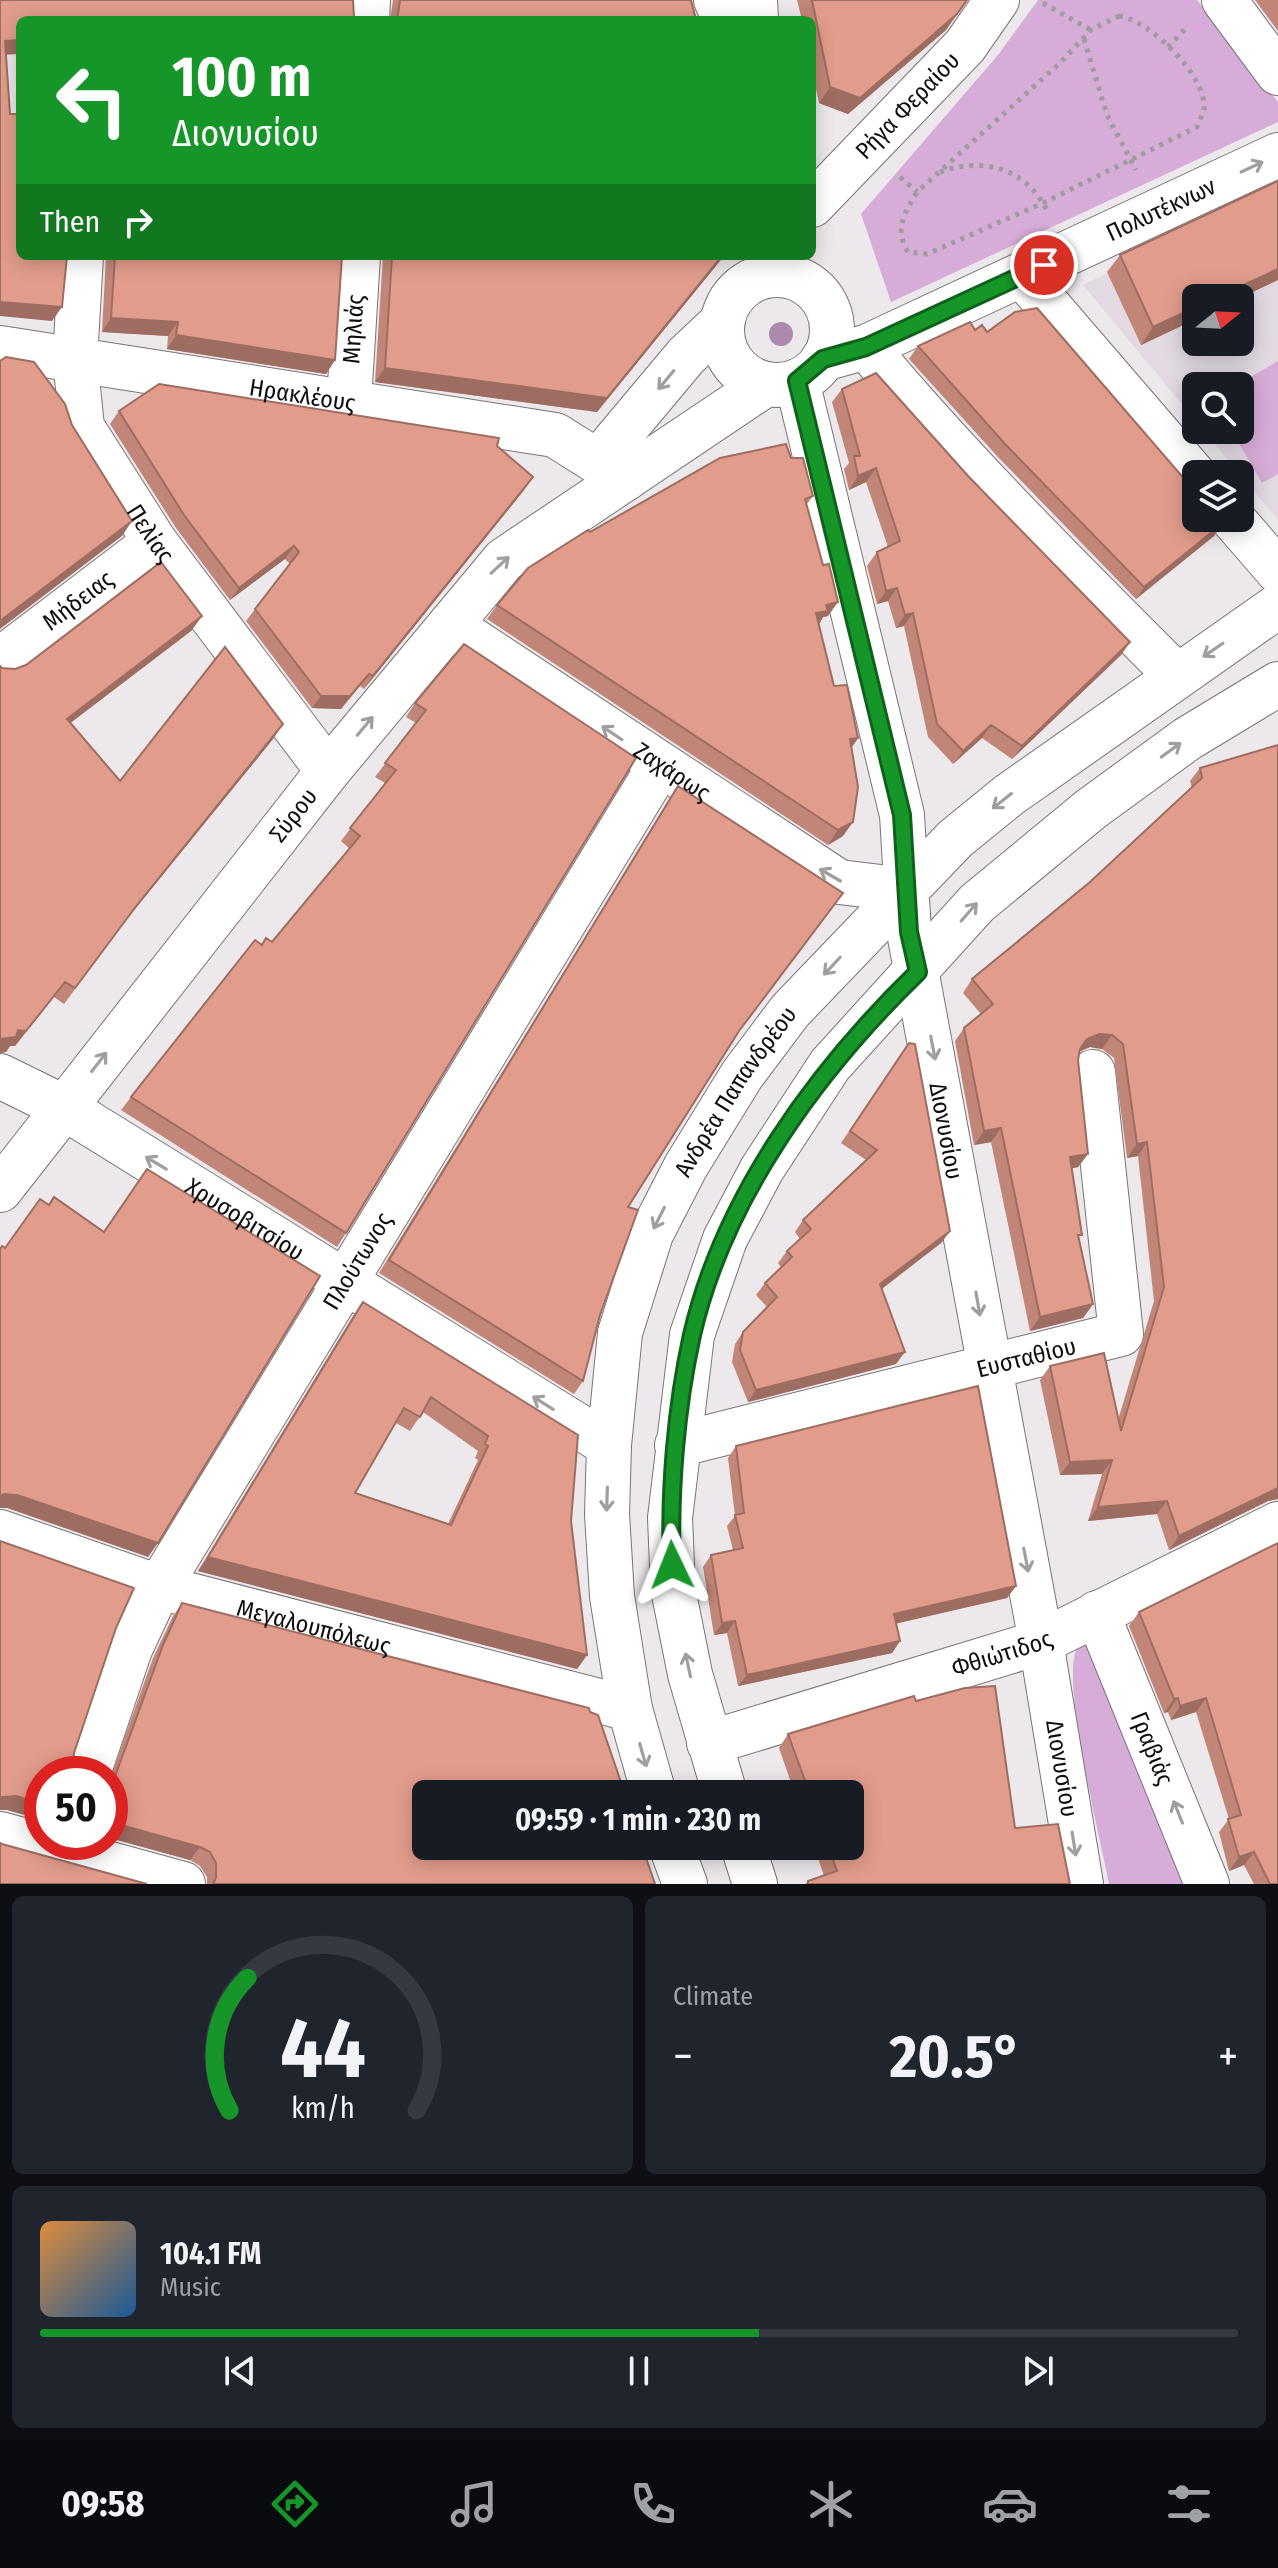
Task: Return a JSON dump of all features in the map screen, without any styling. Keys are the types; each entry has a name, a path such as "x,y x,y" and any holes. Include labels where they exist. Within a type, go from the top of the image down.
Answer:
{"street":[{"name":"Ρήγα Φεραίου","path":"816,201 965,46 997,0"},
{"path":"1224,0 1278,73"},
{"name":"Πολυτέκνων","path":"795,375 866,347 1278,155"},
{"name":"Πελίας","path":"81,260 75,359 82,427 155,542 328,771"},
{"name":"Μηλιάς","path":"349,401 358,260"},
{"path":"764,267 783,275 803,269 822,298 831,322 832,335 795,375 738,367 728,352 720,324 732,300 764,267"},
{"path":"1022,275 1182,461"},
{"name":"Σύρου","path":"612,470 686,356 720,324"},
{"path":"866,347 911,400 1067,567 1176,675"},
{"name":"Ηρακλέους","path":"0,348 555,435 612,470"},
{"name":"Σύρου","path":"0,1190 328,771 504,560 612,470 795,375"},
{"name":"Διονυσίου","path":"795,375 902,815 909,932 1041,1642 1081,1884"},
{"path":"1244,532 1278,571"},
{"name":"Μήδειας","path":"0,660 155,542"},
{"name":"Ανδρέα Παπανδρέου","path":"650,1780 630,1709 612,1596 607,1514 609,1445 620,1333 651,1234 686,1166 742,1075 790,1011 955,839 1009,795 1278,606"},
{"name":"Ζαχάρως","path":"450,625 839,882 906,890"},
{"path":"721,1780 673,1589 670,1518 692,1335 725,1239 762,1169 830,1065 918,972 977,903 1005,877 1187,739 1275,695"},
{"name":"Πλούτωνος","path":"94,1756 130,1649 159,1587 660,765"},
{"name":"Ευσταθίου","path":"677,1445 1121,1334 1093,1072"},
{"name":"Χρυσοβιτσίου","path":"0,1076 63,1107 347,1279 609,1445"},
{"name":"Φθιώτιδος","path":"709,1743 1041,1642 1278,1524"},
{"name":"Μεγαλουπόλεως","path":"0,1532 159,1587 630,1709"},
{"name":"Γραβιάς","path":"1097,1613 1207,1884"},
{"path":"0,1834 24,1844"},
{"path":"65,1860 183,1884"},
{"path":"676,1860 685,1884"},
{"path":"747,1860 755,1884"}],"path":[{"path":"1037,0 1091,30"},
{"path":"1132,18 1168,47 1187,67 1202,96 1204,109 1197,127 1043,203 927,254 908,252 900,238 902,217 917,192 1091,30 1106,20 1132,18"},
{"path":"1084,38 1107,115 1131,160"},
{"path":"935,174 975,165 999,167 1018,176 1043,203"}],"shaded area":[{"path":"1038,0 1197,0 1278,102 1278,122 891,302 861,214 998,55"},
{"path":"1278,192 1278,520 1254,491 1254,460 1228,460 1215,444 1254,444 1254,372 1182,372 1182,404 1083,285"},
{"path":"1278,361 1278,474 1262,483 1254,469 1254,460 1249,460 1239,444 1254,444 1254,375"},
{"path":"1085,1645 1092,1649 1186,1884 1109,1884 1084,1762 1074,1693 1073,1666 1077,1648"}],"building":[{"path":"0,0 353,0 354,16 16,16 16,40 5,41 10,114 16,114 16,260 67,260 62,307 0,302"},
{"path":"400,0 691,0 695,16 398,16"},
{"path":"812,0 967,0 957,14 860,98 830,87"},
{"path":"1278,181 1278,269 1245,284 1182,284 1182,314 1153,327 1120,255"},
{"path":"115,260 342,260 335,360 176,335 178,322 111,318"},
{"path":"392,260 719,260 607,398 385,368"},
{"path":"1037,308 1182,476 1182,532 1212,532 1144,587 1005,444 918,346 970,322 975,330 982,325 987,332 1015,312"},
{"path":"6,357 34,362 65,404 72,425 132,521 0,621 0,361"},
{"path":"876,373 969,477 1130,642 1022,746 991,725 963,751 937,724 913,613 905,615 897,588 886,591 877,552 900,541 876,468 858,476 854,456 860,456 842,389"},
{"path":"159,384 499,438 497,446 533,477 373,676 369,674 350,696 321,696 255,609 299,552 294,546 239,588 184,515 119,411"},
{"path":"786,444 791,458 803,458 813,496 805,499 823,565 829,564 838,602 826,605 828,611 816,613 834,686 847,685 858,738 850,739 858,787 853,822 838,830 497,605 528,568 588,530 590,532 720,458"},
{"path":"161,562 202,616 67,719 120,781 225,647 283,724 137,905 75,988 65,982 26,1031 18,1030 16,1037 0,1039 0,666 15,669 26,665"},
{"path":"464,644 636,758 346,1233 131,1097 255,940 262,945 266,938 272,942 360,836 350,828 396,770 385,763 426,710 415,703"},
{"path":"1278,745 1278,1488 1179,1536 1167,1501 1098,1507 1112,1460 1070,1462 1050,1366 1104,1353 1121,1431 1164,1287 1147,1142 1137,1144 1123,1044 1112,1035 1099,1034 1087,1039 1080,1049 1078,1060 1088,1154 1070,1157 1082,1235 1078,1235 1093,1304 1040,1317 1001,1128 984,1131 964,1028 993,1004 972,979 1090,882 1202,778 1200,768"},
{"path":"678,786 843,893 739,1031 628,1207 638,1210 600,1315 583,1381 389,1260"},
{"path":"909,1043 915,1044 950,1231 880,1284 905,1352 756,1390 740,1350 743,1332 777,1297 765,1283 792,1257 787,1251 811,1229 803,1220 877,1150 850,1131"},
{"path":"147,1169 320,1276 158,1543 17,1495 0,1496 0,1249 2,1246 5,1248 40,1199 49,1205 54,1197 104,1232"},
{"path":"363,1302 578,1435 571,1521 587,1655 208,1557","holes":["431,1397 488,1436 485,1444 488,1446 451,1525 355,1493 404,1408 420,1417"]},
{"path":"978,1386 1016,1586 894,1614 900,1641 747,1675 735,1621 722,1623 711,1555 743,1548 735,1515 744,1513 736,1446"},
{"path":"0,1541 134,1588 116,1628 74,1756 24,1756 24,1798 0,1798"},
{"path":"1278,1543 1278,1884 1270,1884 1254,1852 1239,1857 1228,1819 1241,1815 1206,1698 1180,1706 1178,1698 1174,1699 1139,1612"},
{"path":"182,1603 589,1708 590,1712 598,1715 620,1780 412,1780 412,1860 647,1860 655,1884 213,1884 216,1863 210,1852 128,1827 128,1756 122,1756 163,1645"},
{"path":"995,1686 1015,1828 1058,1824 1070,1884 808,1884 808,1881 837,1871 833,1860 864,1860 864,1780 805,1780 788,1734 914,1696 916,1701 965,1688"},
{"path":"0,1843 24,1850 24,1860 60,1860 147,1884 0,1884"}],"route":[{"path":"672,1565 670,1518 692,1335 725,1239 762,1169 830,1065 918,972 909,932 902,815 797,381 815,369 823,359 866,347 1044,265"}]}
